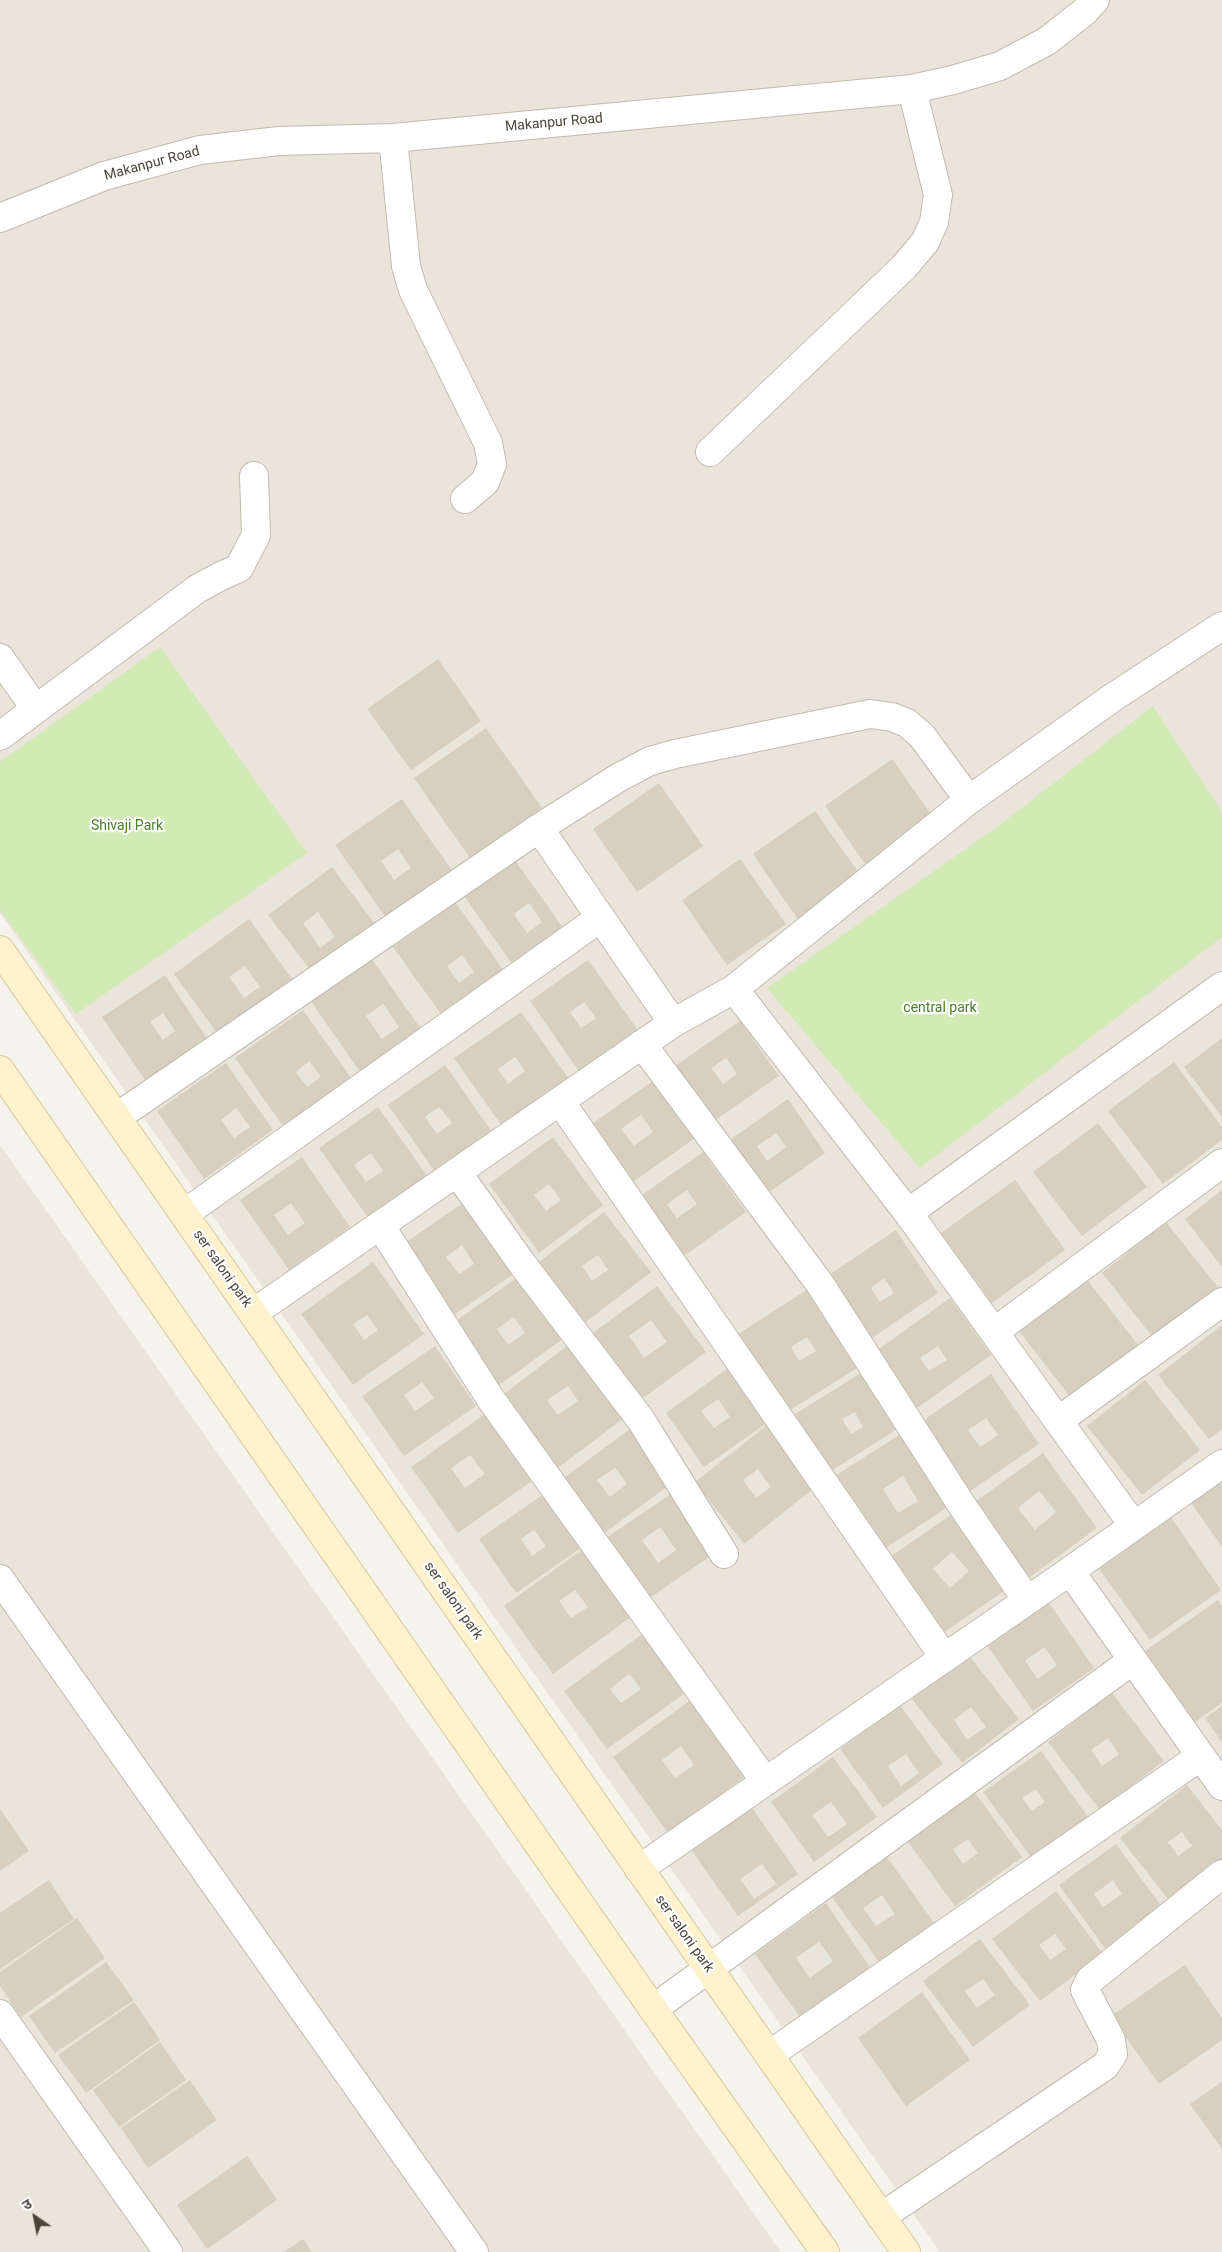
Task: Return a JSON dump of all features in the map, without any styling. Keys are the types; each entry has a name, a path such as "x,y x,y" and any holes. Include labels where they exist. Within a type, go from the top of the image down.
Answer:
{"street":[{"name":"Makanpur Road","path":"0,218 104,176 200,150 279,141 393,138 912,89 953,80 1000,66 1047,40 1084,12 1095,0"},
{"path":"710,452 904,268 925,242 934,222 938,195 912,89"},
{"path":"393,138 406,266 413,290 488,443 492,464 485,482 465,499"},
{"path":"0,736 34,708 197,589 239,568 256,535 254,476"},
{"path":"253,1314 673,1023 734,989 969,800 1135,681 1222,626"},
{"path":"0,658 34,708"},
{"path":"116,1117 539,828 618,778 650,761 675,754 870,714 892,717 907,723 922,736 969,800"},
{"path":"539,828 673,1023"},
{"path":"184,1214 600,918"},
{"name":"ser saloni park","path":"0,950 906,2252"},
{"path":"908,1213 1222,986"},
{"path":"734,989 908,1213 1134,1526"},
{"path":"642,1044 820,1284 963,1507 1027,1600"},
{"path":"0,1070 825,2252"},
{"path":"560,1101 944,1657"},
{"path":"994,1332 1222,1163"},
{"path":"457,1172 524,1265 641,1420 724,1554"},
{"path":"380,1225 490,1398 765,1781"},
{"path":"1058,1421 1222,1302"},
{"path":"639,1869 1222,1464"},
{"path":"1070,1571 1222,1786"},
{"path":"0,1579 474,2252"},
{"path":"653,2008 708,1970 750,1936 1132,1660"},
{"path":"769,2055 1201,1756"},
{"path":"881,2217 1105,2066 1113,2054 1111,2040 1085,1990 1090,1980 1222,1874"},
{"path":"0,2014 168,2252"}],"shaded area":[{"path":"0,0 1222,0 1222,2252 940,2252 0,913"},
{"path":"0,1145 781,2252 0,2252"}],"green space":[{"name":"Shivaji Park","path":"160,647 307,853 76,1014 0,910 0,762"},
{"name":"central park","path":"1153,706 1222,812 1222,937 920,1168 767,988 997,827"}],"building":[{"path":"438,659 481,721 411,770 367,709"},
{"path":"486,728 542,808 470,858 414,778"},
{"path":"892,759 938,824 870,871 825,806"},
{"path":"659,783 703,846 637,892 593,829"},
{"path":"402,799 453,872 387,919 335,845","holes":["398,849 411,868 394,880 381,861"]},
{"path":"815,811 861,876 799,921 753,854"},
{"path":"740,859 786,924 727,965 682,900"},
{"path":"515,860 563,928 512,964 464,896","holes":["529,903 542,922 527,933 514,914"]},
{"path":"332,867 378,928 315,976 268,915","holes":["318,912 335,937 320,948 303,923"]},
{"path":"456,903 504,971 441,1014 393,947","holes":["462,955 474,972 459,983 447,966"]},
{"path":"249,919 297,986 222,1040 174,974","holes":["245,966 260,987 244,998 229,977"]},
{"path":"371,958 421,1029 360,1072 310,1000","holes":["383,1004 399,1027 382,1039 366,1016"]},
{"path":"588,960 640,1033 581,1074 530,1001","holes":["584,1002 596,1018 581,1028 570,1012"]},
{"path":"165,975 212,1046 150,1087 102,1017","holes":["163,1013 175,1031 163,1040 150,1022"]},
{"path":"303,1010 351,1078 283,1126 235,1058","holes":["309,1061 321,1077 307,1087 296,1072"]},
{"path":"521,1012 569,1079 502,1126 454,1058","holes":["515,1057 525,1071 508,1084 498,1069"]},
{"path":"740,1021 779,1076 711,1123 672,1068","holes":["726,1058 737,1074 723,1084 711,1068"]},
{"path":"1222,1038 1222,1117 1184,1067"},
{"path":"1174,1062 1222,1127 1222,1140 1163,1184 1108,1111"},
{"path":"226,1063 273,1130 204,1179 157,1111","holes":["236,1108 250,1127 234,1138 221,1120"]},
{"path":"445,1065 495,1136 438,1176 388,1105","holes":["439,1107 452,1123 437,1134 425,1117"]},
{"path":"654,1080 695,1138 626,1187 585,1129","holes":["641,1115 653,1132 634,1146 621,1129"]},
{"path":"788,1099 825,1153 761,1198 724,1144","holes":["776,1133 786,1147 767,1161 757,1146"]},
{"path":"378,1107 430,1180 371,1222 319,1148","holes":["371,1153 383,1171 366,1182 354,1165"]},
{"path":"1098,1123 1147,1187 1082,1236 1033,1172"},
{"path":"553,1137 603,1205 539,1253 489,1184","holes":["549,1184 561,1200 546,1211 534,1195"]},
{"path":"703,1152 746,1212 681,1258 638,1198","holes":["687,1190 697,1204 677,1218 667,1204"]},
{"path":"302,1157 350,1227 289,1270 240,1200","holes":["291,1203 305,1223 288,1235 274,1215"]},
{"path":"1015,1180 1065,1250 992,1303 941,1233"},
{"path":"1222,1190 1222,1267 1185,1219"},
{"path":"472,1197 521,1269 452,1316 402,1245","holes":["462,1245 474,1264 459,1274 446,1257"]},
{"path":"604,1212 651,1272 582,1325 535,1265","holes":["598,1255 608,1270 592,1281 582,1266"]},
{"path":"1166,1222 1220,1290 1155,1340 1102,1273"},
{"path":"896,1230 938,1293 869,1340 826,1277","holes":["884,1278 894,1293 880,1302 871,1288"]},
{"path":"373,1262 424,1334 353,1385 301,1314","holes":["367,1315 378,1330 364,1340 353,1324"]},
{"path":"526,1271 571,1333 498,1386 453,1323","holes":["514,1317 525,1333 508,1345 497,1329"]},
{"path":"1082,1273 1138,1345 1071,1398 1015,1326"},
{"path":"657,1286 706,1352 639,1401 590,1335","holes":["651,1320 667,1342 644,1358 629,1336"]},
{"path":"813,1286 862,1365 787,1412 738,1334","holes":["807,1337 816,1351 799,1361 791,1347"]},
{"path":"950,1298 991,1355 913,1411 872,1354","holes":["938,1346 947,1360 929,1371 920,1358"]},
{"path":"1222,1325 1222,1429 1209,1439 1158,1375"},
{"path":"576,1339 632,1412 551,1473 495,1401","holes":["568,1386 578,1401 558,1415 547,1400"]},
{"path":"435,1346 476,1406 404,1456 362,1396","holes":["422,1382 434,1398 415,1411 404,1395"]},
{"path":"731,1366 770,1421 704,1467 666,1413","holes":["718,1399 730,1417 714,1428 701,1411"]},
{"path":"869,1368 905,1424 828,1473 792,1416","holes":["855,1412 863,1427 851,1434 842,1419"]},
{"path":"991,1374 1039,1444 969,1492 921,1422","holes":["986,1418 998,1435 980,1447 968,1430"]},
{"path":"1145,1380 1200,1450 1142,1495 1087,1426"},
{"path":"485,1414 532,1481 458,1533 411,1467","holes":["470,1455 485,1474 465,1488 451,1468"]},
{"path":"771,1422 819,1484 744,1544 695,1482","holes":["758,1469 771,1487 756,1498 743,1480"]},
{"path":"630,1429 671,1484 600,1536 560,1481","holes":["615,1468 627,1484 610,1497 597,1480"]},
{"path":"907,1430 954,1503 878,1553 830,1479","holes":["903,1476 918,1501 898,1513 883,1489"]},
{"path":"1043,1453 1097,1528 1023,1582 968,1507","holes":["1039,1491 1056,1512 1035,1530 1018,1508"]},
{"path":"1222,1479 1222,1547 1190,1501"},
{"path":"551,1489 588,1543 516,1593 479,1539","holes":["534,1530 546,1546 532,1556 521,1539"]},
{"path":"671,1494 712,1555 641,1604 600,1542","holes":["660,1527 676,1550 658,1563 642,1540"]},
{"path":"957,1511 1010,1587 937,1637 884,1561","holes":["952,1552 969,1571 950,1588 933,1569"]},
{"path":"1170,1516 1221,1590 1150,1640 1098,1567"},
{"path":"590,1544 639,1611 553,1674 504,1606","holes":["575,1590 588,1607 571,1618 559,1601"]},
{"path":"1044,1596 1094,1668 1033,1711 982,1638","holes":["1044,1647 1057,1665 1038,1679 1025,1661"]},
{"path":"1218,1600 1222,1606 1222,1703 1195,1722 1145,1651"},
{"path":"645,1632 688,1691 607,1749 564,1691","holes":["629,1674 641,1689 621,1703 610,1689"]},
{"path":"968,1654 1019,1719 962,1763 912,1699","holes":["971,1707 986,1727 967,1740 954,1720"]},
{"path":"1112,1693 1164,1761 1100,1810 1048,1742","holes":["1108,1738 1119,1754 1102,1766 1091,1750"]},
{"path":"692,1699 747,1775 668,1833 613,1757","holes":["681,1746 694,1765 675,1778 662,1760"]},
{"path":"900,1705 943,1764 883,1808 840,1749","holes":["906,1754 919,1773 901,1786 888,1766"]},
{"path":"1222,1706 1222,1742 1205,1718"},
{"path":"1041,1751 1088,1817 1031,1857 983,1792","holes":["1036,1789 1045,1802 1032,1811 1022,1798"]},
{"path":"833,1757 877,1817 814,1862 771,1802","holes":["831,1802 847,1824 828,1837 812,1815"]},
{"path":"1187,1785 1222,1830 1222,1864 1172,1904 1120,1838","holes":["1182,1832 1192,1846 1178,1856 1168,1842"]},
{"path":"970,1786 1022,1857 955,1906 903,1835","holes":["968,1839 978,1853 963,1864 953,1849"]},
{"path":"751,1806 798,1874 738,1916 690,1848","holes":["762,1864 776,1884 754,1899 740,1879"]},
{"path":"0,1809 29,1851 0,1871"},
{"path":"1116,1844 1164,1910 1107,1951 1059,1885","holes":["1113,1880 1122,1894 1103,1907 1094,1894"]},
{"path":"887,1857 937,1927 882,1966 832,1897","holes":["882,1895 895,1914 876,1926 863,1908"]},
{"path":"49,1880 74,1919 0,1969 0,1913"},
{"path":"1056,1891 1103,1954 1040,2001 992,1939","holes":["1055,1934 1066,1949 1050,1960 1039,1945"]},
{"path":"826,1903 870,1967 800,2017 755,1954","holes":["819,1942 833,1961 810,1978 796,1958"]},
{"path":"77,1918 105,1958 21,2017 0,1986 0,1972"},
{"path":"980,1939 1030,2005 973,2047 923,1981","holes":["983,1979 995,1995 977,2008 965,1991"]},
{"path":"106,1962 134,2000 55,2053 29,2016"},
{"path":"1185,1965 1222,2018 1222,2040 1159,2084 1111,2016"},
{"path":"922,1992 970,2060 906,2106 858,2038"},
{"path":"134,2002 160,2040 86,2093 58,2055"},
{"path":"160,2042 186,2080 119,2127 93,2090"},
{"path":"190,2080 217,2120 148,2168 121,2128"},
{"path":"1222,2082 1222,2149 1190,2104"},
{"path":"247,2156 277,2200 207,2249 177,2205"},
{"path":"303,2239 312,2252 284,2252"}]}
